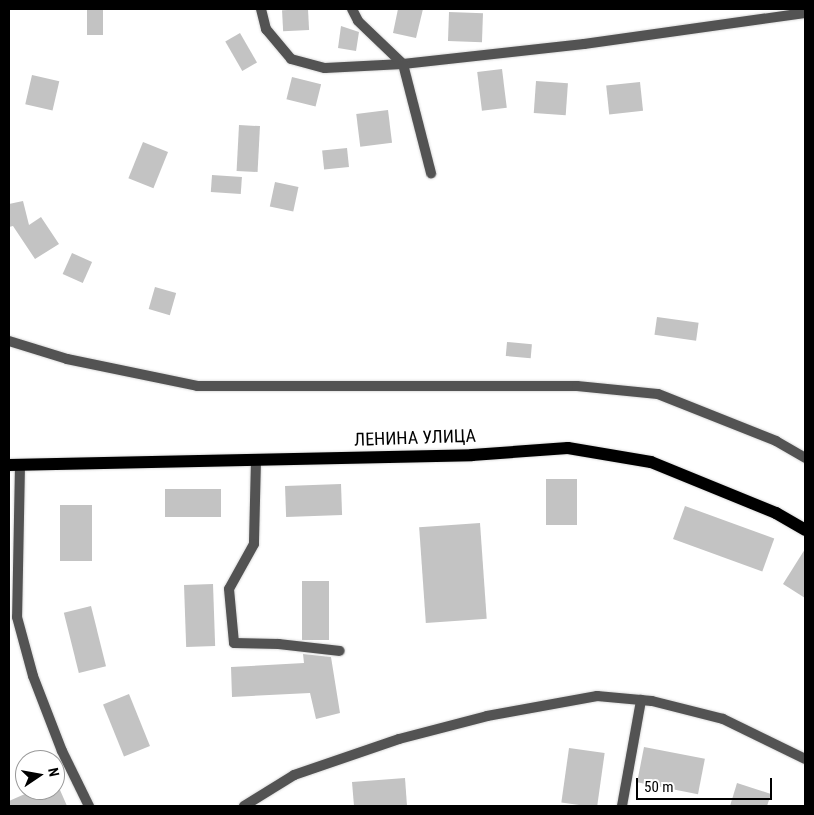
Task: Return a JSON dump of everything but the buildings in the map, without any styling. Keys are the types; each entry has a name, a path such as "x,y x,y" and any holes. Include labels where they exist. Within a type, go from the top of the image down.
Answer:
{"main road":[{"name":"ЛЕНИНА УЛИЦА","path":"14,465 472,455 568,448 651,462 776,513 805,530"}],"street":[{"path":"261,9 266,30 291,59 325,68 403,64 584,44 805,13"},
{"path":"352,9 358,21 403,64 431,173"},
{"path":"9,341 67,359 197,386 577,386 658,394 776,441 805,458"},
{"path":"256,460 254,544 229,590 234,643 279,644 340,651"},
{"path":"14,465 17,617 33,676 62,751 89,806"},
{"path":"244,806 294,775 400,739 488,716 596,696 641,700 723,719 805,759"},
{"path":"622,806 641,700"}]}
